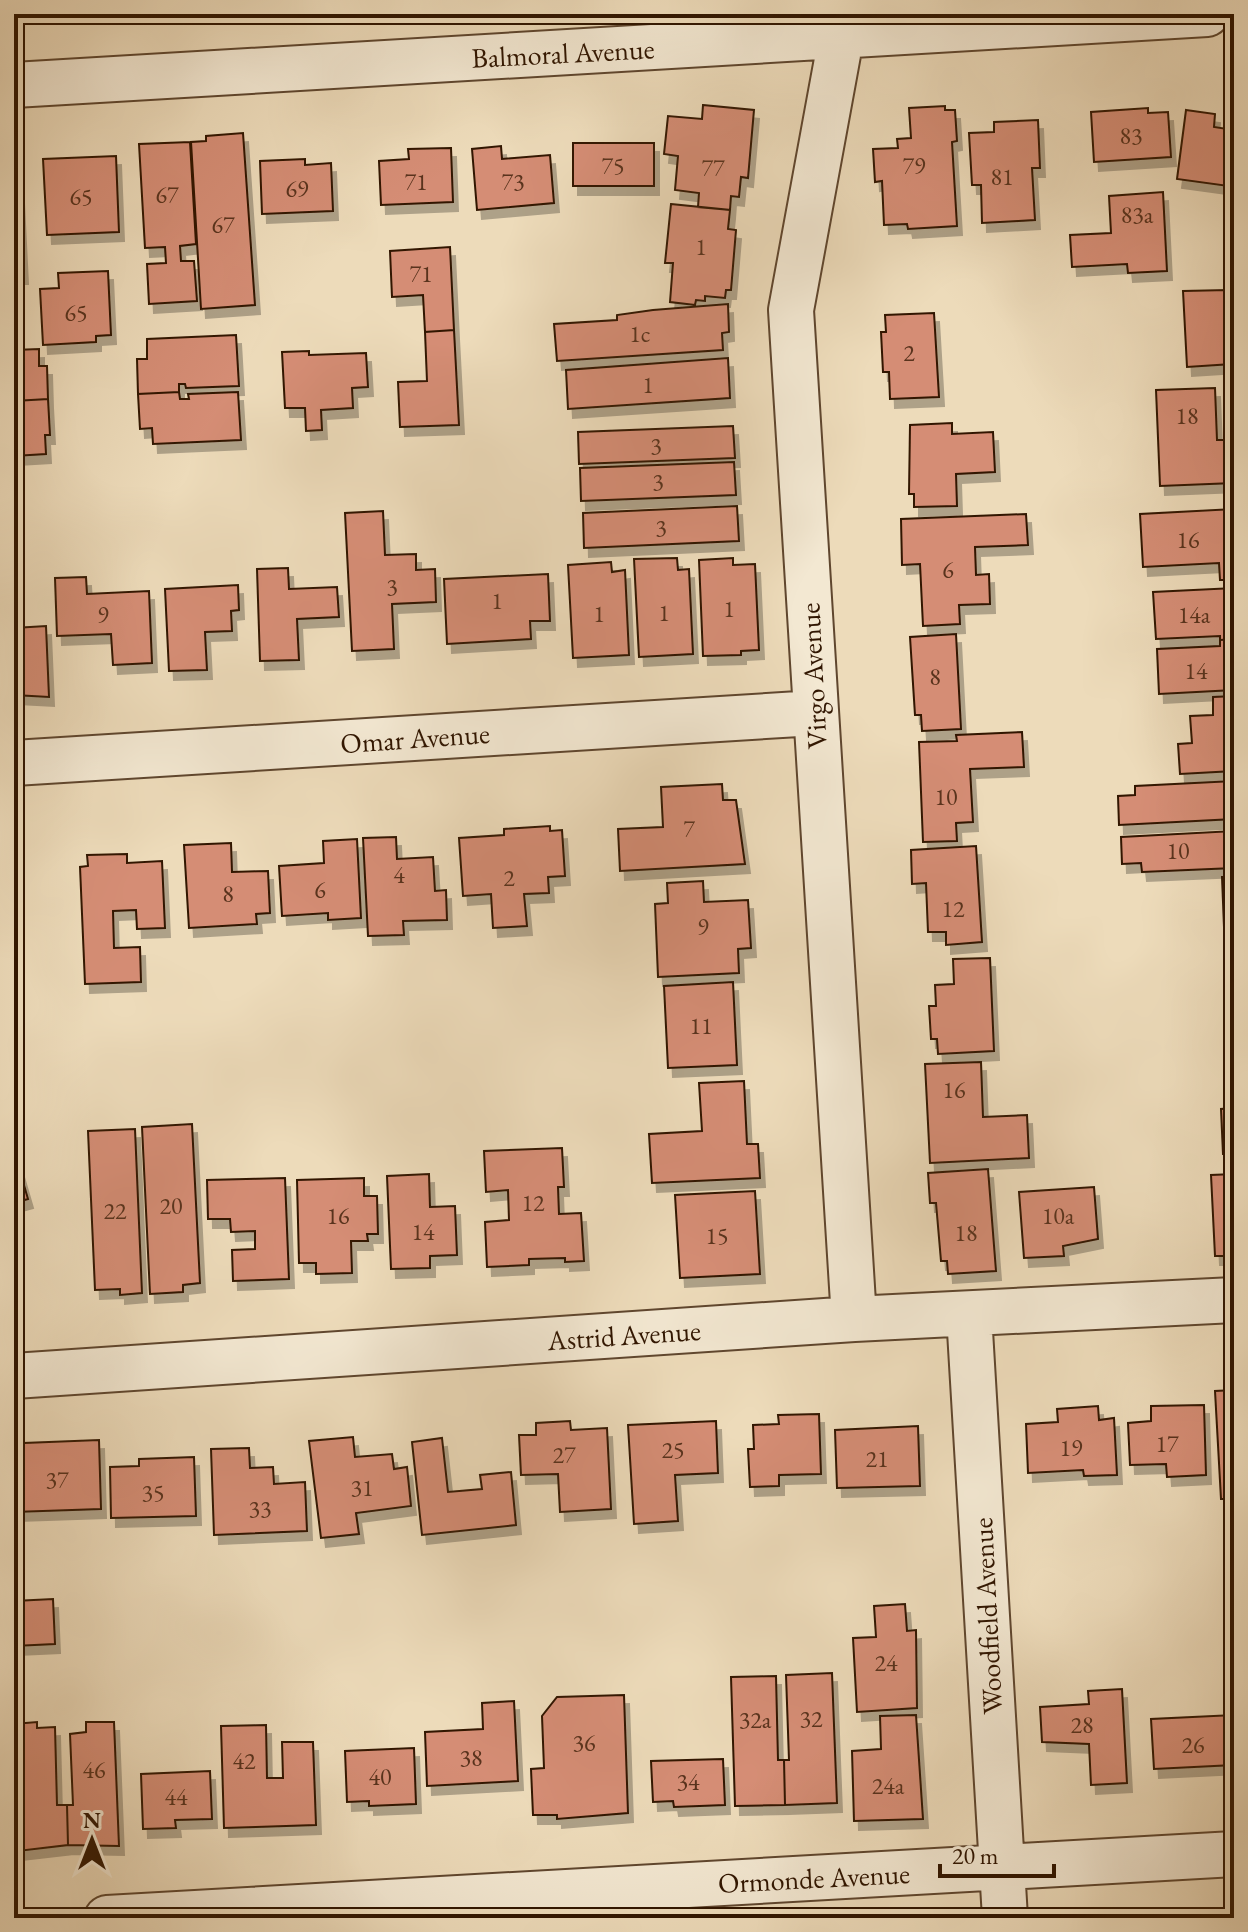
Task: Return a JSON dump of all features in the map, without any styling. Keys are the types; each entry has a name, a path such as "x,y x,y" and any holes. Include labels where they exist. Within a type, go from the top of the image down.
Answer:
{"street":[{"name":"Balmoral Avenue","path":"14,85 841,38 938,22 1207,14"},
{"name":"Virgo Avenue","path":"841,38 791,310 854,1319"},
{"name":"Omar Avenue","path":"14,763 815,713"},
{"name":"Astrid Avenue","path":"14,1376 854,1319 1234,1300"},
{"name":"Woodfield Avenue","path":"969,1314 1005,1918"},
{"name":"Ormonde Avenue","path":"107,1918 440,1909 1002,1867 1234,1854"}],"building":[{"path":"703,105 754,110 748,178 741,177 739,197 731,196 730,210 698,207 699,193 675,190 678,156 664,154 668,116 702,119"},
{"path":"945,106 945,110 955,110 957,141 952,142 957,226 908,229 907,224 884,225 882,181 875,182 873,149 898,148 897,139 911,138 909,108"},
{"path":"1148,108 1148,113 1168,112 1171,157 1094,162 1091,112"},
{"path":"1186,110 1215,114 1214,127 1234,130 1234,213 1226,212 1229,186 1177,179"},
{"path":"1038,120 1040,168 1032,168 1035,220 982,223 981,185 972,185 969,133 994,132 994,122"},
{"path":"243,133 255,305 201,309 191,142 206,141 206,136"},
{"path":"190,142 196,244 180,246 181,261 194,261 197,301 149,304 147,264 166,263 165,247 145,248 139,144"},
{"path":"573,143 654,143 654,186 573,186"},
{"path":"501,146 502,159 550,155 554,203 477,210 472,149"},
{"path":"451,148 453,202 381,205 379,161 409,159 408,149"},
{"path":"116,156 119,232 47,235 43,159"},
{"path":"305,159 305,165 331,163 333,211 262,214 260,161"},
{"path":"14,174 18,174 23,275 14,275"},
{"path":"1163,192 1167,271 1128,273 1127,264 1072,267 1070,235 1111,233 1109,196"},
{"path":"671,204 730,210 728,229 736,230 731,290 726,290 725,298 705,296 705,301 696,300 695,305 670,302 673,263 665,263"},
{"path":"450,247 454,330 425,332 423,295 392,297 390,251"},
{"path":"108,271 111,335 96,336 96,342 43,345 40,289 59,288 58,273"},
{"path":"1228,290 1232,364 1187,367 1183,291"},
{"path":"728,304 729,332 722,333 723,350 557,361 554,324 617,320 617,315"},
{"path":"934,313 939,397 890,399 889,372 883,372 881,332 886,332 885,315"},
{"path":"454,330 459,425 400,427 398,382 427,381 425,332"},
{"path":"236,335 239,386 186,388 185,384 179,384 179,392 138,394 137,359 147,359 147,339"},
{"path":"39,349 39,366 47,366 48,399 14,401 14,350"},
{"path":"309,351 309,355 366,353 368,387 352,388 353,408 321,410 322,430 306,431 305,408 285,408 282,352"},
{"path":"728,358 730,398 568,409 566,370"},
{"path":"1215,388 1217,440 1234,440 1234,483 1160,486 1156,390"},
{"path":"179,392 180,399 189,399 188,394 238,392 241,440 153,444 152,428 140,429 138,394"},
{"path":"48,399 50,435 45,435 46,454 14,456 14,401"},
{"path":"952,423 952,434 993,432 995,472 956,474 957,506 914,507 914,494 909,494 910,425"},
{"path":"733,426 735,458 579,464 578,432"},
{"path":"734,462 736,495 581,501 580,468"},
{"path":"737,506 739,541 584,548 583,513"},
{"path":"1234,509 1234,580 1220,580 1219,563 1143,567 1140,514"},
{"path":"383,511 385,555 416,554 416,570 435,569 436,602 392,604 394,649 352,651 345,513"},
{"path":"1026,514 1028,545 975,547 976,575 989,574 990,604 959,605 960,624 923,626 920,564 902,565 901,519"},
{"path":"677,558 678,570 689,569 693,654 639,657 634,559"},
{"path":"733,558 733,565 755,564 759,650 741,651 741,655 703,656 699,560"},
{"path":"611,562 612,572 625,570 629,655 573,658 568,565"},
{"path":"288,568 289,589 337,587 339,617 297,619 299,660 260,661 257,569"},
{"path":"548,574 550,621 530,621 531,639 447,644 444,579"},
{"path":"86,577 87,594 149,591 152,663 113,665 111,634 57,636 55,578"},
{"path":"238,585 239,610 231,611 232,631 205,632 207,670 169,671 165,589"},
{"path":"1234,588 1234,639 1220,640 1220,636 1156,639 1153,592"},
{"path":"46,626 49,697 14,695 14,628"},
{"path":"956,634 961,729 922,731 921,715 915,715 910,637"},
{"path":"1234,639 1234,690 1159,694 1157,649 1220,646 1220,640"},
{"path":"1234,696 1234,771 1180,774 1178,744 1192,743 1190,716 1213,715 1213,697"},
{"path":"1022,732 1024,767 970,769 973,822 956,823 957,841 923,842 919,742 957,741 956,735"},
{"path":"1234,781 1234,819 1119,825 1118,796 1135,795 1135,786"},
{"path":"722,784 723,800 736,800 745,864 620,871 618,829 663,827 661,787"},
{"path":"550,826 550,831 562,830 565,876 548,877 549,893 524,894 527,926 493,928 491,894 463,896 459,838 504,835 504,829"},
{"path":"1234,831 1234,868 1142,872 1141,863 1122,864 1121,837"},
{"path":"396,837 397,859 433,857 435,891 446,890 447,920 403,921 404,935 368,936 363,838"},
{"path":"357,839 361,918 328,920 328,913 282,916 279,866 324,863 323,841"},
{"path":"231,843 232,872 268,871 270,913 256,914 257,924 189,928 184,845"},
{"path":"976,846 982,942 946,945 946,932 928,932 926,883 912,884 911,850"},
{"path":"127,854 127,863 162,861 165,928 137,929 136,910 113,911 114,948 140,947 141,982 85,984 80,867 88,866 87,855"},
{"path":"1222,877 1234,877 1234,952 1225,952"},
{"path":"703,881 704,902 748,900 751,948 738,949 739,973 658,977 655,904 668,903 667,883"},
{"path":"990,958 994,1051 938,1054 937,1039 931,1039 929,1006 936,1006 935,985 954,984 953,959"},
{"path":"733,982 737,1065 668,1068 664,986"},
{"path":"981,1062 983,1117 1027,1115 1029,1158 930,1163 925,1064"},
{"path":"744,1081 747,1144 758,1144 760,1178 652,1183 649,1134 702,1131 699,1083"},
{"path":"1234,1108 1234,1153 1223,1154 1221,1109"},
{"path":"192,1124 200,1283 183,1285 183,1292 150,1294 142,1127"},
{"path":"135,1129 142,1293 120,1295 120,1289 95,1290 88,1131"},
{"path":"562,1148 564,1187 558,1187 559,1214 581,1213 584,1261 529,1259 529,1265 487,1267 485,1222 509,1220 508,1190 486,1192 484,1151"},
{"path":"14,1151 28,1199 14,1203"},
{"path":"988,1169 996,1271 948,1274 947,1261 941,1261 936,1203 930,1203 928,1173"},
{"path":"429,1174 430,1207 455,1206 457,1255 430,1256 430,1268 391,1269 387,1176"},
{"path":"1234,1174 1234,1256 1215,1256 1211,1175"},
{"path":"285,1178 289,1279 233,1281 232,1250 255,1249 255,1231 231,1232 230,1219 208,1219 207,1180"},
{"path":"364,1178 364,1196 377,1196 378,1234 367,1234 368,1241 351,1241 352,1273 316,1274 316,1263 299,1263 297,1180"},
{"path":"1094,1187 1098,1239 1063,1246 1064,1256 1024,1258 1019,1192"},
{"path":"755,1191 760,1274 680,1278 675,1195"},
{"path":"1234,1390 1234,1499 1221,1499 1215,1391"},
{"path":"1204,1405 1206,1475 1167,1477 1166,1464 1130,1465 1128,1423 1151,1421 1151,1406"},
{"path":"1098,1406 1099,1420 1114,1418 1117,1475 1084,1476 1083,1470 1028,1473 1026,1424 1058,1422 1057,1409"},
{"path":"819,1414 821,1474 779,1475 779,1486 750,1487 748,1449 754,1449 753,1425 779,1424 778,1415"},
{"path":"570,1421 571,1430 607,1428 611,1509 560,1512 558,1474 521,1475 519,1435 536,1435 536,1423"},
{"path":"716,1421 718,1473 675,1475 678,1521 634,1524 628,1425"},
{"path":"918,1426 920,1486 837,1488 835,1430"},
{"path":"353,1437 355,1457 392,1454 394,1469 407,1467 411,1506 356,1513 359,1534 321,1538 309,1441"},
{"path":"442,1438 448,1492 482,1489 480,1475 511,1472 516,1525 422,1535 412,1442"},
{"path":"99,1440 101,1509 14,1512 14,1448 24,1448 24,1443"},
{"path":"249,1448 250,1468 273,1467 274,1484 305,1482 307,1531 214,1535 211,1449"},
{"path":"194,1457 196,1516 111,1518 110,1467 139,1466 139,1459"},
{"path":"53,1599 55,1644 14,1646 14,1601"},
{"path":"905,1604 907,1631 916,1630 917,1708 857,1712 853,1638 876,1637 874,1606"},
{"path":"832,1673 837,1803 785,1805 784,1760 789,1760 786,1675"},
{"path":"776,1676 778,1760 784,1760 785,1805 735,1806 731,1677"},
{"path":"1122,1689 1127,1783 1091,1785 1089,1744 1042,1742 1040,1707 1089,1704 1088,1691"},
{"path":"624,1695 628,1813 557,1819 557,1815 533,1815 531,1769 544,1768 542,1716 557,1697"},
{"path":"514,1701 518,1781 427,1786 425,1732 483,1729 482,1703"},
{"path":"916,1715 923,1819 854,1821 852,1751 881,1749 880,1716"},
{"path":"1234,1715 1234,1765 1154,1769 1151,1719"},
{"path":"37,1722 37,1728 55,1727 57,1805 67,1805 68,1845 18,1851 14,1724"},
{"path":"86,1722 114,1722 119,1846 68,1845 67,1805 73,1805 70,1734 86,1732"},
{"path":"266,1725 267,1778 283,1778 282,1742 313,1742 316,1825 224,1828 221,1726"},
{"path":"414,1748 416,1804 369,1806 369,1801 347,1802 345,1751"},
{"path":"723,1759 725,1805 674,1807 673,1801 653,1802 651,1761"},
{"path":"210,1771 212,1819 175,1820 176,1828 143,1829 141,1774"}]}
